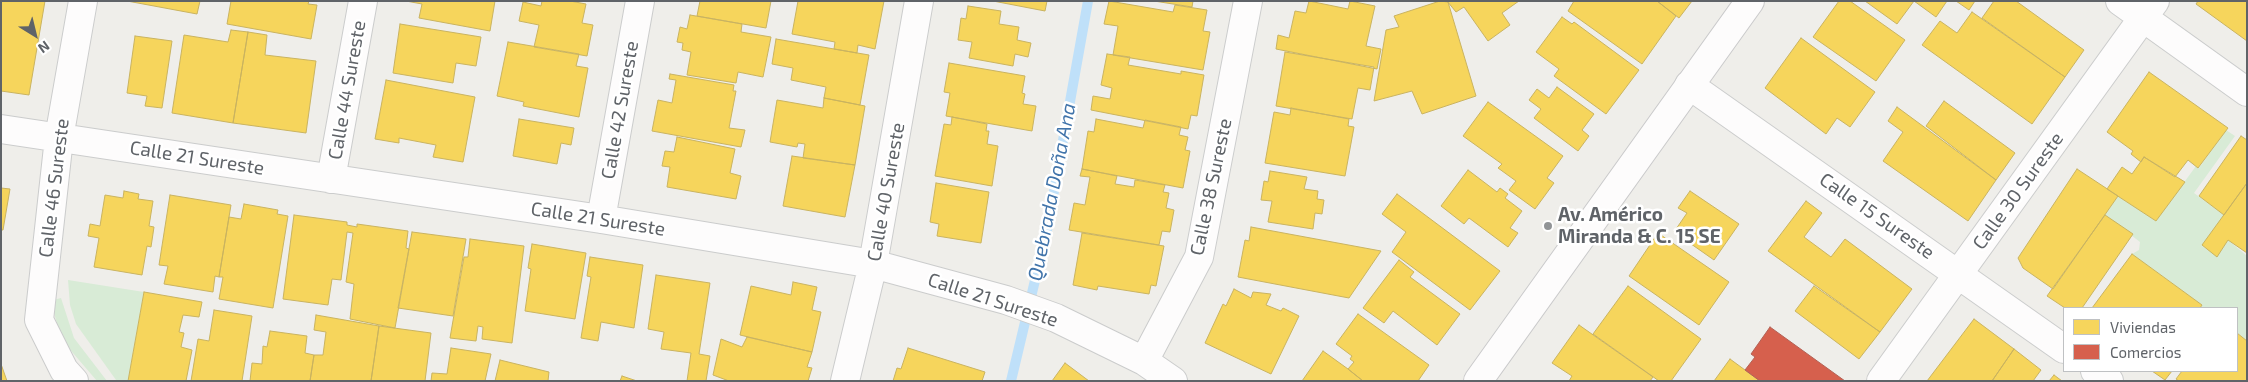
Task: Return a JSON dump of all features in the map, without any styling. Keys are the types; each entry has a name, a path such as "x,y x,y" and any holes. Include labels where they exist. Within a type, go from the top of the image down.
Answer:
{"street":[{"name":"Calle 46 Sureste","path":"69,375 39,320 59,138 83,1"},
{"name":"Calle 44 Sureste","path":"331,179 363,1"},
{"name":"Calle 42 Sureste","path":"601,218 640,1"},
{"name":"Calle 40 Sureste","path":"845,381 873,264 919,1"},
{"name":"Calle 38 Sureste","path":"1144,361 1199,257 1248,1"},
{"path":"1478,381 1750,1"},
{"path":"2120,1 2149,10 2247,92"},
{"name":"Calle 30 Sureste","path":"1881,381 2149,10"},
{"name":"Calle 15 Sureste","path":"1689,85 1959,273 2063,348"},
{"name":"Calle 21 Sureste","path":"1,129 601,218 873,264 1006,300 1056,318 1144,361 1173,381"},
{"path":"2096,372 2109,381"}],"green space":[{"path":"2226,130 2235,136 2194,193 2224,215 2202,246 2217,256 2228,240 2247,256 2247,341 2238,334 2238,307 2201,307 2202,305 2132,254 2139,250 2140,242 2105,215 2118,196 2156,221 2196,166 2199,168"},
{"path":"68,280 144,292 128,381 116,380 76,324 70,305"},
{"path":"61,298 74,338 107,381 97,381 67,346 59,331 53,309 53,300"}],"building: Viviendas":[{"path":"1,1 45,1 29,95 1,91"},
{"path":"127,1 200,1 197,14"},
{"path":"231,1 309,1 308,4 317,5 311,39 227,24"},
{"path":"406,1 495,1 490,31 419,18 422,4"},
{"path":"542,1 570,1 586,4 582,23 593,25 587,56 534,47 539,25 519,21 523,2 541,6"},
{"path":"700,1 771,1 766,28 697,16"},
{"path":"798,1 884,1 875,49 858,45 857,53 834,49 835,42 792,34"},
{"path":"993,1 1047,1 1045,11"},
{"path":"1109,1 1173,12 1175,5 1207,10 1203,31 1210,32 1203,70 1113,55 1118,26 1104,24"},
{"path":"1154,1 1193,1 1192,7"},
{"path":"1309,1 1348,9 1350,1 1375,6 1366,46 1381,49 1377,69 1276,49 1278,35 1289,38 1295,11 1306,13"},
{"path":"1440,1 1448,2 1476,96 1422,114 1412,91 1374,101 1386,30 1399,27 1394,16"},
{"path":"1447,1 1519,1 1502,13 1510,25 1488,41 1464,7 1456,12"},
{"path":"1574,1 1657,1 1676,16 1642,64 1568,11"},
{"path":"1657,1 1692,1 1679,18"},
{"path":"1839,1 1850,1 1905,40 1876,81 1813,37"},
{"path":"1865,1 1914,1 1897,24"},
{"path":"1914,1 1947,1 1936,17"},
{"path":"1956,1 1975,1 1969,10"},
{"path":"1994,1 2016,1 2084,50 2065,77 1982,18"},
{"path":"2198,1 2247,1 2247,41 2196,4"},
{"path":"968,6 1001,11 999,24 1019,27 1017,40 1031,43 1028,57 1015,54 1013,66 969,58 972,42 958,40 961,18 966,19"},
{"path":"1972,12 2065,77 2032,124 1922,45 1940,21 1957,33"},
{"path":"690,15 742,24 741,32 771,37 763,77 738,72 736,83 687,75 691,52 682,50 683,43 677,42 680,27 687,29"},
{"path":"1562,17 1572,24 1574,22 1639,70 1606,114 1554,76 1559,69 1536,52"},
{"path":"400,24 481,37 476,66 456,63 453,83 393,73"},
{"path":"231,30 248,32 233,123 172,113 184,35 228,42"},
{"path":"248,32 267,35 265,55 316,61 306,133 233,123"},
{"path":"135,36 172,41 162,108 145,106 147,96 127,93"},
{"path":"1801,38 1875,92 1850,127 1837,118 1826,134 1765,88"},
{"path":"776,39 869,55 860,105 824,98 826,87 791,80 793,68 772,64"},
{"path":"508,42 579,54 576,66 588,68 579,117 523,106 524,102 497,96"},
{"path":"1285,52 1374,67 1370,90 1358,88 1352,119 1276,106"},
{"path":"1107,54 1130,57 1128,65 1181,74 1181,71 1204,75 1197,116 1191,115 1188,129 1091,110 1093,96 1110,99 1112,88 1101,85"},
{"path":"949,63 1025,76 1022,93 1025,94 1023,104 1036,106 1032,131 946,116 950,93 944,92"},
{"path":"2149,72 2228,128 2198,168 2188,160 2175,177 2144,157 2141,162 2131,154 2133,151 2107,132"},
{"path":"670,74 734,85 733,91 736,91 729,128 745,130 741,147 652,131 658,100 672,103 676,80 669,79"},
{"path":"386,80 475,97 463,162 433,157 436,145 399,138 399,143 375,139"},
{"path":"1557,87 1594,114 1582,130 1589,136 1578,151 1534,118 1541,109 1529,100 1537,89 1549,98"},
{"path":"824,98 865,106 855,165 803,158 805,144 798,143 797,147 770,142 777,100 823,108"},
{"path":"1944,101 2015,153 1996,180 1926,126"},
{"path":"1488,102 1563,156 1547,178 1554,183 1535,209 1509,190 1516,181 1498,168 1502,164 1463,136"},
{"path":"1897,107 1996,180 1968,221 1883,161 1903,132 1888,121"},
{"path":"1291,108 1349,119 1348,126 1354,127 1345,176 1265,163 1274,112 1290,115"},
{"path":"952,117 987,124 986,131 989,131 987,144 998,146 992,186 935,176 944,124 951,125"},
{"path":"519,119 574,128 571,145 561,143 557,164 513,156"},
{"path":"1096,119 1143,128 1145,120 1181,127 1179,135 1188,137 1185,150 1190,151 1183,188 1082,169 1088,131 1094,132"},
{"path":"2241,136 2247,140 2247,183 2224,215 2199,196"},
{"path":"677,137 735,149 730,173 741,176 736,199 667,187 670,167 662,166 665,151 674,152"},
{"path":"792,156 855,165 845,217 783,206"},
{"path":"2144,157 2185,182 2156,221 2107,189 2122,167 2132,174"},
{"path":"1082,169 1117,176 1115,184 1134,187 1135,180 1165,185 1163,192 1169,193 1166,208 1174,210 1170,232 1162,231 1159,245 1069,230 1074,203 1085,205 1090,177 1080,176"},
{"path":"2077,169 2118,196 2053,289 2023,268 2018,258"},
{"path":"1468,170 1497,192 1500,188 1508,194 1505,198 1522,211 1510,228 1518,233 1508,247 1469,218 1464,224 1441,206"},
{"path":"1270,171 1307,177 1304,189 1318,191 1317,199 1324,200 1322,214 1315,213 1313,229 1268,222 1272,201 1261,200 1264,181 1268,182"},
{"path":"936,183 989,192 981,243 937,236 939,224 930,222"},
{"path":"2247,183 2247,253 2228,240 2217,257 2202,245"},
{"path":"1,188 10,189 3,230 1,230"},
{"path":"124,191 139,194 138,199 153,201 149,226 154,227 151,247 147,246 142,275 94,267 99,238 88,236 90,224 100,226 105,195 123,198"},
{"path":"1690,191 1739,224 1714,260 1674,232 1687,213 1678,208"},
{"path":"1397,194 1500,271 1470,310 1392,252 1406,232 1382,214"},
{"path":"170,195 231,205 219,277 215,276 213,292 164,284 168,266 159,265"},
{"path":"1806,201 1822,213 1804,237 1831,257 1845,239 1912,289 1880,332 1768,251"},
{"path":"244,204 278,210 277,214 288,216 273,308 219,299 223,277 219,277 229,217 241,219"},
{"path":"294,215 347,222 347,225 357,227 357,224 408,231 406,248 409,249 395,328 350,319 354,284 346,282 353,233 347,232 341,280 332,279 328,305 283,299"},
{"path":"2105,215 2133,234 2083,307 2064,307 2047,296"},
{"path":"1251,227 1381,251 1349,298 1238,277 1245,240 1249,241"},
{"path":"412,232 466,239 453,316 398,308"},
{"path":"1082,233 1164,246 1156,286 1151,285 1149,294 1098,286 1097,290 1073,285"},
{"path":"1658,233 1729,282 1699,325 1629,276"},
{"path":"470,239 524,246 512,343 482,339 483,327 478,326 476,341 450,338 464,257 468,257"},
{"path":"532,244 586,253 575,319 525,311 531,269 528,268"},
{"path":"2132,254 2202,305 2201,307 2093,307"},
{"path":"590,257 643,265 634,328 601,322 598,341 581,338 591,277 587,276"},
{"path":"1399,260 1414,272 1410,277 1460,314 1437,345 1393,311 1384,323 1363,308"},
{"path":"656,275 710,283 699,354 710,356 706,381 687,381 691,353 661,349 664,332 648,329"},
{"path":"793,282 817,287 812,310 821,312 812,352 740,335 751,286 791,295"},
{"path":"1628,286 1701,339 1671,381 1659,381 1593,334"},
{"path":"1814,286 1880,332 1859,359 1795,311"},
{"path":"1234,289 1251,298 1253,292 1271,294 1266,305 1281,311 1283,308 1299,316 1271,374 1205,343 1223,304 1226,306"},
{"path":"144,292 202,302 199,317 183,315 179,332 184,333 181,347 192,350 186,381 128,381"},
{"path":"214,310 252,316 242,381 191,381 198,339 209,341"},
{"path":"1358,314 1429,365 1418,381 1363,381 1348,369 1354,362 1350,359 1352,356 1336,344"},
{"path":"316,315 379,326 371,381 310,381 314,355 323,355 326,332 314,330"},
{"path":"1974,319 2014,349 1992,381 1927,381"},
{"path":"1579,325 1653,377 1650,381 1569,381 1572,376 1552,363"},
{"path":"379,326 431,333 425,381 371,381"},
{"path":"270,331 307,336 305,353 314,355 310,381 250,381 252,363 262,364 263,346 267,347"},
{"path":"2238,334 2247,341 2247,381 2179,381 2176,379 2181,372 2238,372"},
{"path":"747,337 812,352 807,367 812,368 808,381 729,381 713,375 721,339 742,347"},
{"path":"451,348 491,354 485,381 431,381 432,373 447,374"},
{"path":"908,348 985,372 982,381 893,381 897,368 901,369"},
{"path":"2014,349 2041,370 2033,381 1992,381"},
{"path":"1323,351 1348,369 1363,381 1302,381"},
{"path":"1730,359 1760,381 1714,381"},
{"path":"500,360 549,372 548,381 495,381"},
{"path":"1065,363 1089,381 1052,381"},
{"path":"1,364 7,381 1,381"},
{"path":"2153,372 2171,372 2165,380"},
{"path":"2054,375 2062,381 2049,381"},
{"path":"622,376 637,381 620,381"}],"building: Comercios":[{"path":"1770,327 1845,381 1760,381 1745,370 1755,357 1751,354"}],"waterway":[{"name":"Quebrada Doña Ana","path":"1011,381 1047,230 1088,1"}],"place":[{"name":"Av. Américo Miranda & C. 15 SE","path":"1548,226"}]}
